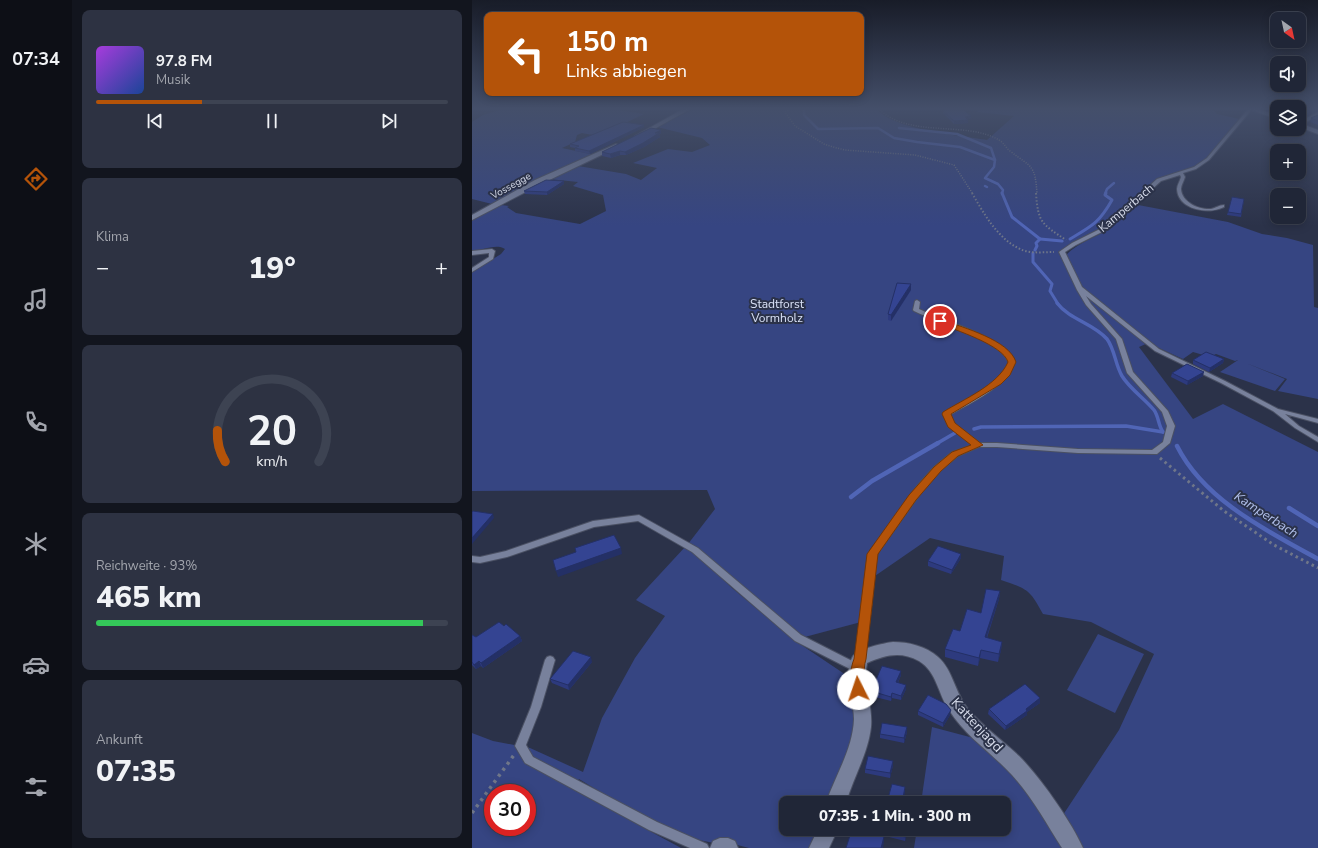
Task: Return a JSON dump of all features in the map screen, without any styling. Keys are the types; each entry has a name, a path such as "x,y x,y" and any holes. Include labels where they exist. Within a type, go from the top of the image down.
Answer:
{"street":[{"name":"Vossegge","path":"472,218 538,182 614,148"},
{"name":"Kattenjagd","path":"858,663 883,649 894,647 917,652 928,658 936,665 948,693 956,706 1024,774 1037,790 1073,848"},
{"path":"838,796 844,776 859,744 862,727 862,711 856,678 858,663"},
{"path":"819,848 825,836"},
{"path":"720,848 728,848"}],"lane":[{"name":"Kamperbach","path":"1062,252 1074,244 1106,228 1131,203 1159,180 1195,168 1208,159 1217,148"},
{"path":"1181,173 1183,177 1179,189 1182,198 1190,204 1207,211 1216,210 1222,206"},
{"path":"472,253 492,251 491,258 472,270"},
{"path":"472,559 480,560 507,554 593,524 640,518 695,550 798,638 858,663 871,560 877,546 920,488 937,469 955,454 978,445 998,445 1086,452 1154,452 1166,443 1171,426 1165,411 1130,373 1118,339 1089,305 1080,290 1062,252"},
{"path":"1080,288 1157,350 1276,410 1297,427 1318,440"},
{"path":"917,302 916,310 928,317 988,340 1010,356 1012,362 1008,374 998,382 946,414 951,425 978,445"},
{"path":"1276,410 1318,421"},
{"path":"550,660 536,707 520,746 529,760 653,826 703,848"}],"path":[{"path":"835,148 845,150 915,155 954,165 976,202 1005,240 1021,250 1062,252"},
{"path":"1007,148 1029,163 1033,171 1040,220 1055,233 1074,244"},
{"path":"1154,452 1224,511 1274,545 1318,568"},
{"path":"472,813 520,746"}],"green space":[{"path":"472,148 563,148 595,155 496,205 472,199"},
{"name":"Stadtforst Vormholz","path":"703,148 1216,148 1209,157 1195,167 1158,180 1129,203 1105,227 1060,253 1069,263 1066,255 1081,243 1112,227 1133,204 1228,222 1262,234 1287,238 1313,245 1314,307 1318,308 1318,399 1278,391 1287,379 1246,363 1285,379 1275,391 1220,372 1238,360 1235,361 1216,354 1210,357 1193,352 1183,359 1148,343 1139,347 1193,419 1223,404 1318,452 1318,848 1078,848 1059,821 1119,730 1154,654 1091,622 1043,614 1035,600 1027,591 1023,588 1001,580 1004,556 930,538 872,578 877,553 900,511 870,549 868,555 861,622 801,638 688,544 715,509 707,490 472,491 472,272 501,254 505,249 501,247 493,247 472,251 472,219 501,205 509,206 507,207 516,213 580,224 606,211 603,195 573,186 578,182 549,179 578,166 626,174 641,180 657,168 633,163 668,149 692,152"},
{"path":"685,547 694,552 732,588 794,640 852,679 857,730 833,796 779,796 779,836 818,836 813,845 808,848 749,848 726,842 714,843 689,838 620,804 579,779 572,789 681,848 472,848 472,733 493,741 530,748 583,772 602,718 635,658 665,616 636,600"},
{"path":"1098,634 1144,654 1115,713 1067,690"},
{"path":"932,727 981,740 1023,781 1068,848 914,848 916,836 1011,836 1011,796 922,796"}],"building":[{"path":"576,148 596,148 589,151"},
{"path":"611,148 634,148 625,152 620,151 610,154 602,152"},
{"path":"546,180 564,181 547,192 524,191"},
{"path":"1232,197 1244,199 1241,214 1228,212"},
{"path":"897,283 911,284 891,315 888,314"},
{"path":"1206,352 1224,359 1210,368 1193,360"},
{"path":"1187,364 1204,372 1188,381 1172,373"},
{"path":"472,512 493,514 472,538"},
{"path":"614,535 621,548 556,571 553,560 576,552 575,548"},
{"path":"938,546 961,554 952,570 928,561"},
{"path":"986,589 1000,591 985,637 1002,642 999,654 981,650 979,658 945,649 953,629 960,631 967,609 981,613"},
{"path":"499,622 504,626 506,624 520,636 481,663 479,661 474,665 472,662 472,635 476,637"},
{"path":"573,651 591,657 568,685 550,679"},
{"path":"882,666 901,671 896,682 906,685 901,696 892,693 891,697 871,691"},
{"path":"1025,684 1040,698 1026,709 1027,711 1006,726 989,709"},
{"path":"928,695 946,704 951,710 943,723 918,711"},
{"path":"882,723 907,727 904,738 880,734"},
{"path":"868,756 893,761 890,773 865,769"},
{"path":"892,784 905,787 903,796 889,796"},
{"path":"850,836 884,837 881,848 846,848"}],"waterway":[{"name":"Kamperbach","path":"962,148 995,160"},
{"path":"990,148 995,160"},
{"name":"Kamperbach","path":"995,160 994,167 985,178 998,184 1003,190 1002,193"},
{"path":"1105,194 1107,189 1114,183"},
{"name":"Kamperbach","path":"1002,193 1012,217 1040,239"},
{"path":"1070,239 1090,227 1103,214 1112,200 1105,195 1106,193"},
{"name":"Kamperbach","path":"1035,250 1037,246 1036,243 1040,239"},
{"path":"1040,239 1062,241"},
{"name":"Kamperbach","path":"1033,253 1033,262 1052,284 1050,291 1058,304"},
{"path":"974,429 981,427 1126,426 1163,432 1154,410 1122,376 1110,343 1107,339 1095,329 1068,314 1057,303"},
{"path":"936,444 955,433"},
{"path":"851,497 872,481 938,443"},
{"name":"Kamperbach","path":"1177,446 1189,465 1203,482 1220,498 1258,525 1318,559"},
{"path":"1289,508 1318,526"}],"route":[{"path":"858,689 856,678 857,668 860,659 871,560 873,554 877,546 920,488 937,469 955,454 978,445 951,425 946,414 998,382 1008,374 1011,368 1012,362 1010,356 988,340 940,321"}]}
